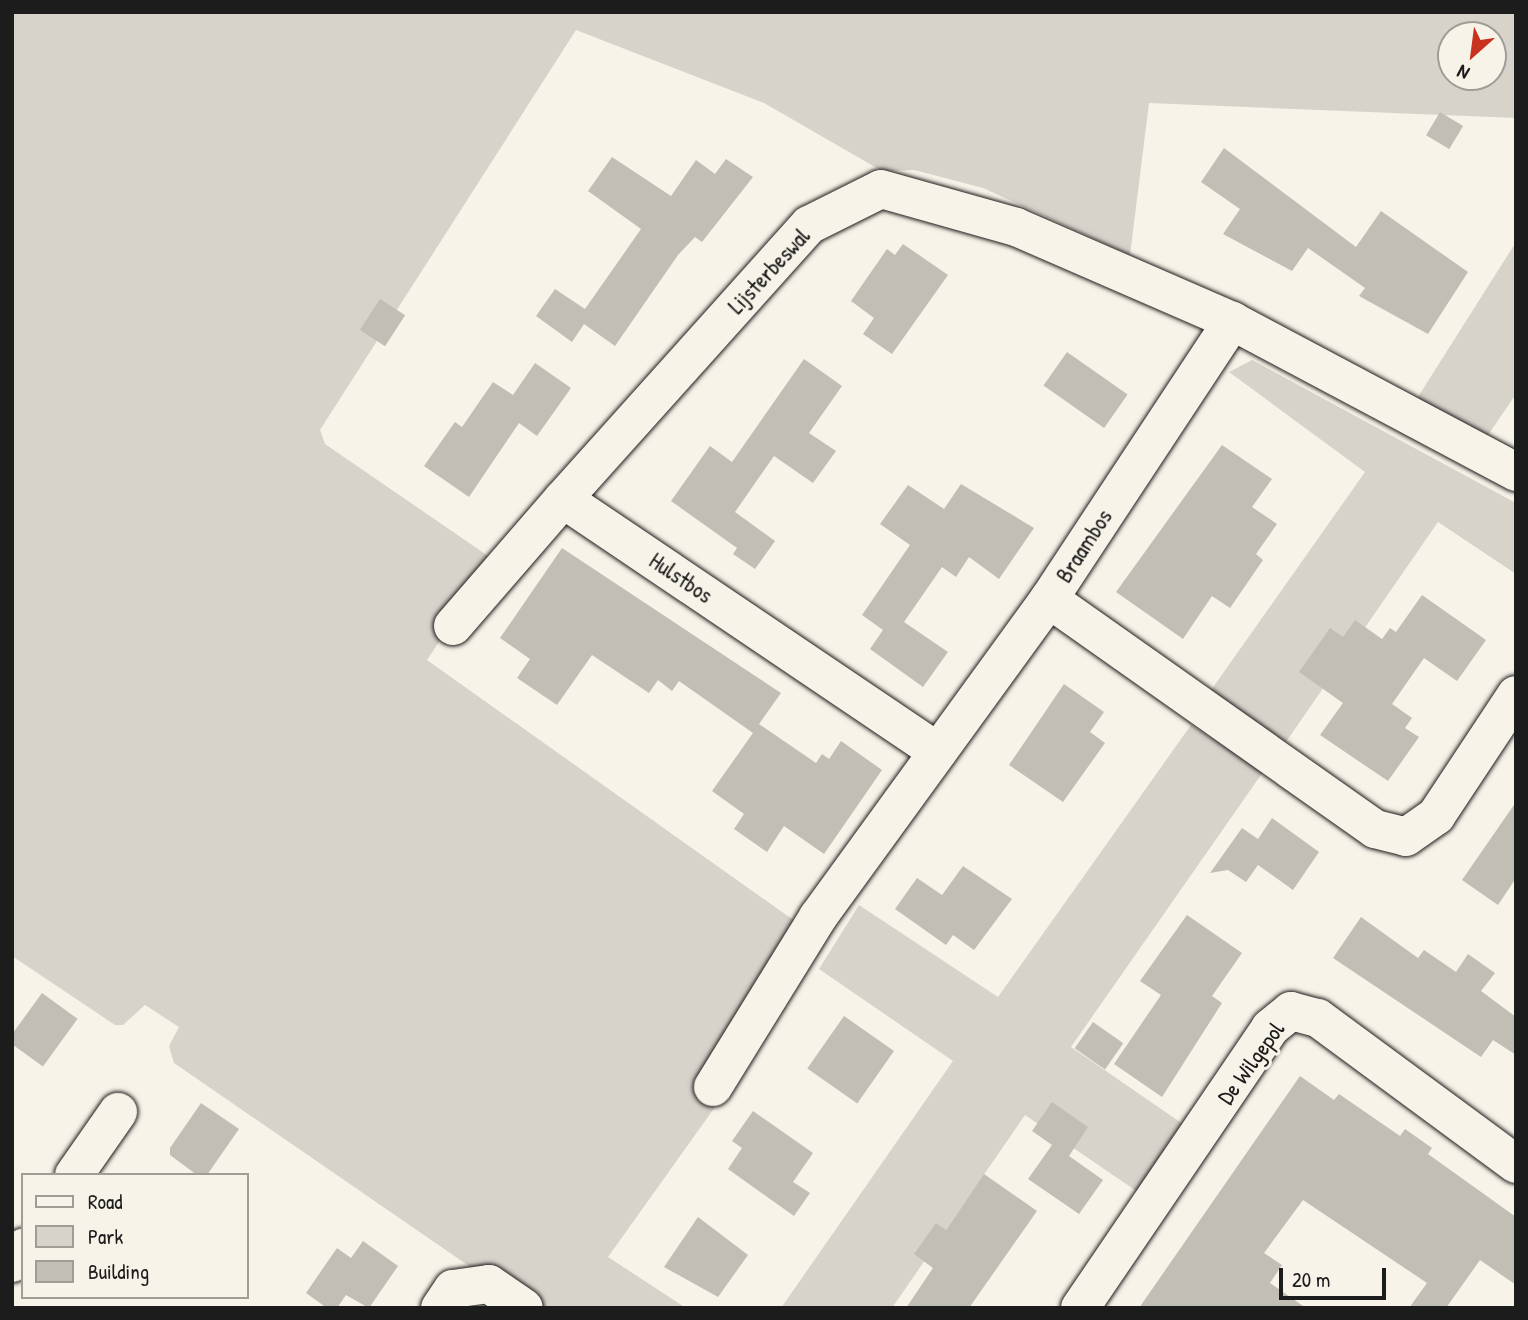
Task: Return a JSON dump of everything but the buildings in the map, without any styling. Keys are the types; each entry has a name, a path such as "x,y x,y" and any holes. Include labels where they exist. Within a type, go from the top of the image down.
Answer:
{"street":[{"name":"Lijsterbeswal","path":"564,499 809,225 881,189 1016,227 1232,321"},
{"path":"1232,321 1516,472"},
{"name":"Braambos","path":"1232,321 1049,598 1376,829 1406,837 1436,816 1516,695"},
{"path":"453,626 564,499"},
{"name":"Hulstbos","path":"564,499 938,752"},
{"path":"713,1087 818,917 1049,598"},
{"name":"De Wilgepol","path":"1080,1308 1270,1028 1291,1011 1318,1018 1516,1164"},
{"path":"75,1173 118,1112"},
{"path":"440,1308 453,1289 489,1284 524,1308"}],"green space":[{"path":"12,12 1516,12 1516,118 1149,103 1130,255 983,188 914,170 882,171 764,103 576,30 320,430 325,444 494,560 427,660 806,929 725,1093 608,1257 686,1308 530,1308 174,1063 169,1046 179,1027 145,1005 123,1025 115,1025 12,956"},
{"path":"1516,242 1516,394 1486,438 1416,400"},
{"path":"1252,360 1516,503 1516,574 1438,522 1279,752 1202,703 1365,472 1229,372"},
{"path":"1191,725 1263,772 1071,1047 1196,1133 1151,1201 1025,1115 892,1308 781,1308 953,1061 819,969 859,905 998,997"}]}
